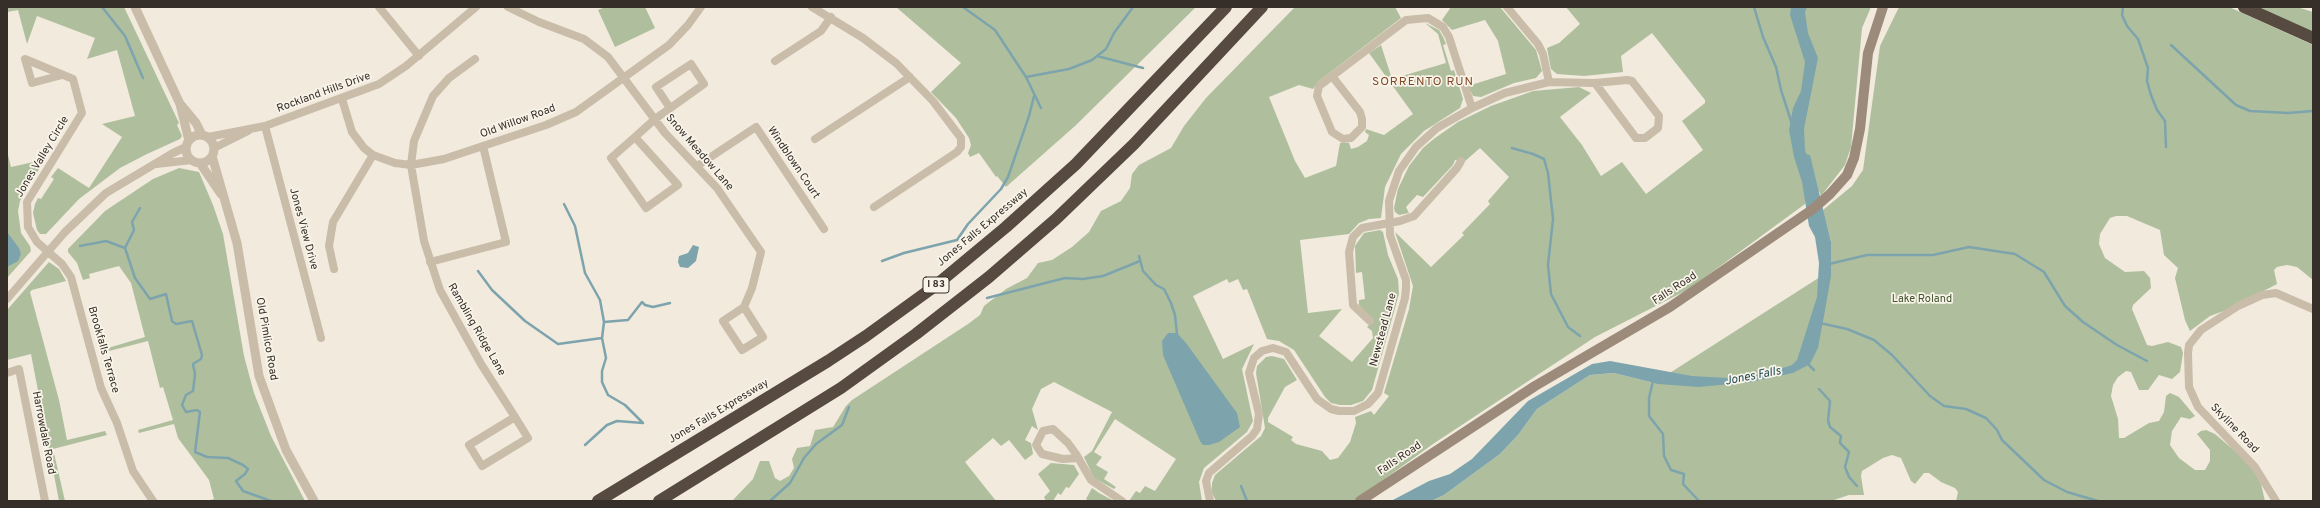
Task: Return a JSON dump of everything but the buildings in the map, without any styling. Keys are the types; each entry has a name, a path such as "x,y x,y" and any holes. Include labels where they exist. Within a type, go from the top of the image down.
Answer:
{"highway":[{"name":"Jones Falls Expressway","path":"598,501 828,361 866,336 935,286 1001,232 1076,164 1226,7"},
{"name":"I 83","path":"659,501 841,388 916,334 989,277 1056,219 1134,144 1262,7"},
{"path":"2244,7 2313,38"}],"main road":[{"name":"Falls Road","path":"1360,501 1535,386 1670,307 1823,201 1843,179 1854,158 1860,129 1868,53 1883,7"}],"street":[{"path":"135,7 180,104 188,144 188,156 196,162"},
{"path":"379,7 419,56"},
{"name":"Rockland Hills Drive","path":"205,136 250,130 265,126 342,99 379,84 393,76 419,56 476,7"},
{"name":"Snow Meadow Lane","path":"508,7 584,39 608,57 624,76 665,133 698,166 725,199 761,252 752,288 744,307"},
{"name":"Old Willow Road","path":"342,99 352,132 364,148 373,155 395,163 411,165 444,160 546,125 576,112 674,40 701,7"},
{"path":"812,7 831,17 881,50 910,77 951,123 962,143 956,152 874,207"},
{"path":"1506,7 1538,44 1543,54 1549,82"},
{"path":"775,61 821,31 831,17"},
{"path":"1332,76 1360,112 1362,127 1351,138 1343,139 1332,132 1317,96 1319,86 1332,76 1406,20 1428,18 1443,27 1449,37 1472,108"},
{"name":"Rambling Ridge Lane","path":"475,59 448,78 434,96 414,141 411,165 419,219 430,262 448,307 528,438 482,466 469,445 515,417"},
{"path":"635,137 678,185 646,208 612,158 635,137 655,119 704,84 690,64 656,87 670,108"},
{"name":"Jones Valley Circle","path":"49,251 31,234 28,227 26,209 29,199 82,113 73,79 62,75"},
{"path":"815,139 910,77"},
{"name":"Newstead Lane","path":"1210,501 1206,481 1209,473 1258,429 1259,414 1249,373 1254,358 1262,351 1273,348 1286,352 1317,399 1330,409 1339,411 1354,411 1368,404 1378,393 1405,298 1406,288 1404,273 1394,250 1388,222 1389,201 1393,184 1406,159 1424,139 1437,128 1472,108 1505,93 1549,82 1595,83 1627,80 1632,81 1660,116 1658,128 1645,138 1636,138 1595,83"},
{"path":"155,164 180,160 206,162 213,152 205,136 180,104"},
{"name":"Jones View Drive","path":"265,126 321,338"},
{"name":"Windblown Court","path":"698,166 756,127 824,229"},
{"name":"Rockland Hills Drive","path":"213,152 250,130"},
{"path":"7,299 87,209 106,193 188,144 195,136 205,136"},
{"path":"430,262 506,242 483,146"},
{"name":"Old Pimlico Road","path":"213,152 223,197 237,243 259,376 286,450 314,501"},
{"path":"334,270 329,246 333,222 373,155"},
{"name":"Old Pimlico Road","path":"196,162 223,197"},
{"path":"1370,322 1353,305 1349,265 1350,244 1357,232 1362,228 1400,221 1414,216 1458,168 1461,162"},
{"name":"Brookfalls Terrace","path":"49,251 67,270 71,277 101,388 119,428 133,471 153,501"},
{"name":"Skyline Road","path":"2276,501 2256,468 2198,407 2189,387 2189,345 2201,330 2238,306 2262,295 2276,293 2313,309"},
{"path":"744,307 763,337 742,350 723,321 744,307"},
{"name":"Harrowdale Road","path":"7,373 19,369 45,501"},
{"path":"1078,458 1063,459 1042,454 1036,445 1043,431 1053,429 1068,443 1078,458 1091,480 1122,501"}],"green space":[{"path":"7,7 124,7 179,123 177,125 182,136 180,139 120,168 79,199 46,234 40,234 37,230 33,213 38,198 41,199 54,179 51,177 58,168 89,188 122,137 102,124 135,116 117,50 87,59 95,38 37,16 27,44 18,10 7,12"},
{"path":"605,7 645,7 655,28 615,47 598,10"},
{"path":"896,7 1196,7 1075,126 1006,187 997,176 996,177 979,153 970,157 968,153 971,145 969,138 956,118 931,92 961,63"},
{"path":"1295,7 1395,7 1401,18 1319,81 1313,89 1299,85 1269,97 1295,161 1305,178 1336,166 1340,143 1349,143 1351,149 1358,147 1367,141 1369,135 1365,132 1366,129 1384,135 1413,114 1369,53 1381,45 1392,79 1446,63 1438,34 1425,23 1439,30 1443,37 1446,44 1443,45 1451,71 1454,70 1463,99 1460,108 1424,131 1401,154 1385,187 1381,218 1369,219 1359,223 1349,234 1300,240 1308,313 1342,309 1319,336 1352,362 1373,338 1372,331 1367,327 1373,321 1359,305 1359,300 1365,299 1362,272 1356,273 1355,246 1364,233 1380,230 1383,232 1388,255 1398,279 1399,294 1372,390 1363,401 1351,405 1331,403 1325,397 1294,350 1279,341 1267,339 1247,289 1243,290 1238,279 1229,283 1227,279 1193,296 1223,359 1254,344 1242,369 1253,421 1247,432 1204,468 1199,482 1202,501 1129,501 1136,491 1140,493 1145,486 1155,491 1176,459 1115,419 1094,452 1102,457 1096,465 1108,472 1104,479 1116,487 1114,489 1094,478 1084,457 1092,451 1112,412 1054,382 1041,389 1032,409 1038,430 1032,426 1025,440 1031,443 1033,454 1025,460 1009,440 1001,446 993,438 965,462 996,501 732,501 753,479 760,461 769,461 775,478 780,481 789,476 794,468 792,459 797,448 810,446 815,430 833,427 846,406 852,400 968,324 980,315 984,306 1006,289 1027,278 1038,263 1052,260 1072,247 1089,232 1101,211 1121,201 1130,188 1132,174 1139,165 1171,148 1184,126 1206,98"},
{"path":"1451,7 1500,7 1536,50 1542,71 1536,78 1514,83 1481,97 1473,96 1468,86 1506,74 1498,41 1485,20 1452,30 1442,20"},
{"path":"1566,7 1871,7 1862,28 1851,147 1845,165 1821,196 1819,191 1805,198 1805,204 1689,289 1595,337 1433,444 1354,501 1216,501 1212,493 1212,483 1215,475 1261,436 1265,428 1256,373 1257,366 1266,357 1272,356 1284,359 1297,380 1285,387 1268,418 1268,422 1293,437 1291,440 1296,444 1322,451 1330,460 1338,458 1350,442 1356,423 1355,417 1371,411 1374,415 1389,396 1384,393 1409,309 1413,286 1395,232 1431,267 1464,235 1462,233 1490,204 1488,201 1509,177 1480,148 1464,162 1455,160 1453,165 1423,197 1417,195 1406,207 1409,213 1399,215 1395,212 1394,208 1398,189 1409,166 1423,148 1435,138 1458,122 1491,106 1533,91 1579,87 1591,93 1560,117 1582,145 1601,176 1622,162 1646,194 1703,150 1682,121 1705,103 1705,100 1652,33 1621,56 1623,72 1584,76 1557,74 1551,69 1547,48 1559,43 1580,24"},
{"name":"Lake Roland","path":"1899,7 2229,7 2313,45 2313,280 2297,267 2287,265 2277,267 2274,270 2277,284 2229,309 2210,316 2190,331 2185,320 2175,278 2178,268 2164,255 2160,230 2127,216 2116,216 2110,218 2100,234 2099,244 2105,258 2125,272 2144,271 2150,278 2151,288 2133,305 2132,309 2147,345 2152,346 2168,342 2181,347 2183,353 2180,372 2172,379 2159,375 2148,390 2139,390 2131,372 2126,371 2118,377 2113,385 2111,396 2118,419 2119,438 2124,438 2149,423 2159,421 2164,412 2166,396 2170,393 2179,397 2195,416 2190,419 2181,417 2172,431 2170,445 2179,458 2195,470 2205,470 2210,461 2210,450 2197,434 2206,430 2215,434 2249,463 2261,484 2265,501 1956,501 1958,492 1955,488 1941,482 1929,473 1924,473 1915,484 1911,481 1901,458 1892,455 1883,458 1862,471 1861,476 1864,495 1849,495 1831,501 1431,501 1444,495 1500,454 1518,435 1537,409 1590,375 1614,373 1654,383 1831,270 1831,242 1823,210 1852,186 1863,170 1880,46"},
{"path":"2257,7 2297,7 2313,12 2313,32"},
{"path":"7,151 11,167 38,161 40,157 45,159 20,201 18,211 21,233 30,246 31,251 7,278"},
{"path":"179,168 199,172 213,205 223,234 244,356 254,393 271,436 305,501 207,501 214,499 209,480 178,438 174,424 139,433 138,430 173,420 163,387 160,388 148,341 109,351 108,348 145,337 131,283 119,266 89,274 90,278 83,280 77,263 68,252 68,249 105,211 153,179"},
{"path":"49,262 59,269 66,281 32,290 30,292 59,400 67,440 105,431 107,435 53,449 65,501 59,501 31,354 7,360 7,310"},
{"path":"1051,463 1074,465 1079,474 1069,488 1066,487 1061,495 1058,493 1053,501 1046,501 1044,497 1050,491 1038,474"},
{"path":"1092,488 1114,501 1089,501 1086,499"}],"water":[{"name":"Jones Falls","path":"1791,7 1807,7 1805,12 1808,33 1818,58 1804,129 1805,149 1806,154 1810,155 1831,242 1831,276 1818,348 1810,364 1793,373 1751,382 1699,387 1658,384 1614,373 1590,375 1537,409 1518,435 1500,454 1444,495 1431,501 1391,501 1429,481 1450,474 1472,459 1528,401 1592,364 1610,361 1692,376 1728,378 1764,374 1792,365 1797,360 1817,297 1819,263 1815,237 1809,226 1802,182 1794,157 1789,130 1793,108 1801,91 1805,62 1790,15"},
{"path":"7,232 19,248 21,254 18,261 7,267"},
{"path":"693,245 699,247 696,261 688,268 680,267 678,262 679,256 688,253"},
{"path":"1168,333 1177,333 1186,343 1237,413 1240,427 1219,442 1203,445 1200,441 1163,355 1162,341"}],"waterway":[{"path":"102,7 125,36 143,78"},
{"path":"963,7 995,30 1026,77 1041,108"},
{"path":"1026,77 1069,69 1092,60 1106,49 1114,33 1133,7"},
{"path":"1754,7 1763,37 1776,67 1781,90 1792,124"},
{"path":"2123,7 2122,15 2127,26 2138,39 2148,68 2147,81 2151,95 2157,110 2165,121 2166,147"},
{"path":"2171,45 2236,105 2250,111 2288,113 2313,111"},
{"path":"1097,56 1143,68"},
{"path":"882,261 904,253 957,240 968,224 1001,189 1008,177 1029,116 1034,96"},
{"path":"1512,148 1544,159 1548,173 1553,219 1548,265 1551,294 1568,327 1580,336"},
{"path":"564,204 575,226 585,273 600,300 604,322 602,338 606,358 602,371 602,382 608,395 625,405 643,423"},
{"path":"125,248 134,230 132,222 140,208"},
{"path":"80,246 106,241 125,248 135,278 150,299 166,294 172,321 176,324 192,321 202,355 201,359 193,364 195,374 193,391 186,395 182,405 186,412 197,410 200,412 195,452 207,457 228,458 243,465 248,469 245,474 236,481 243,491 271,501"},
{"path":"1829,264 1867,255 1933,255 1969,247 2015,254 2044,272 2065,306 2083,322 2117,345 2147,361"},
{"path":"1139,256 1143,271 1156,285 1164,289 1171,303 1175,315 1177,334"},
{"path":"987,298 1065,278 1083,279 1103,276 1140,261"},
{"path":"478,271 492,290 525,321 558,344 602,338"},
{"path":"604,322 628,320 642,302 645,305 653,307 670,303"},
{"path":"1820,323 1847,329 1874,340 1892,355 1930,396 1944,406 1966,409 1986,418 1997,430 2002,440 2044,480 2067,492 2098,501"},
{"path":"1807,363 1814,370"},
{"path":"1653,381 1649,398 1649,416 1663,434 1664,456 1671,470 1684,474 1683,484 1699,501"},
{"path":"1819,389 1830,401 1828,421 1830,427 1841,436 1840,443 1849,452 1845,467 1849,477 1857,486"},
{"path":"770,501 790,483 804,458 816,444 842,425 849,407"},
{"path":"585,445 607,425 617,421 643,423"},
{"path":"1241,486 1247,501"}],"district":[{"name":"SORRENTO RUN","path":"1423,83"}]}
